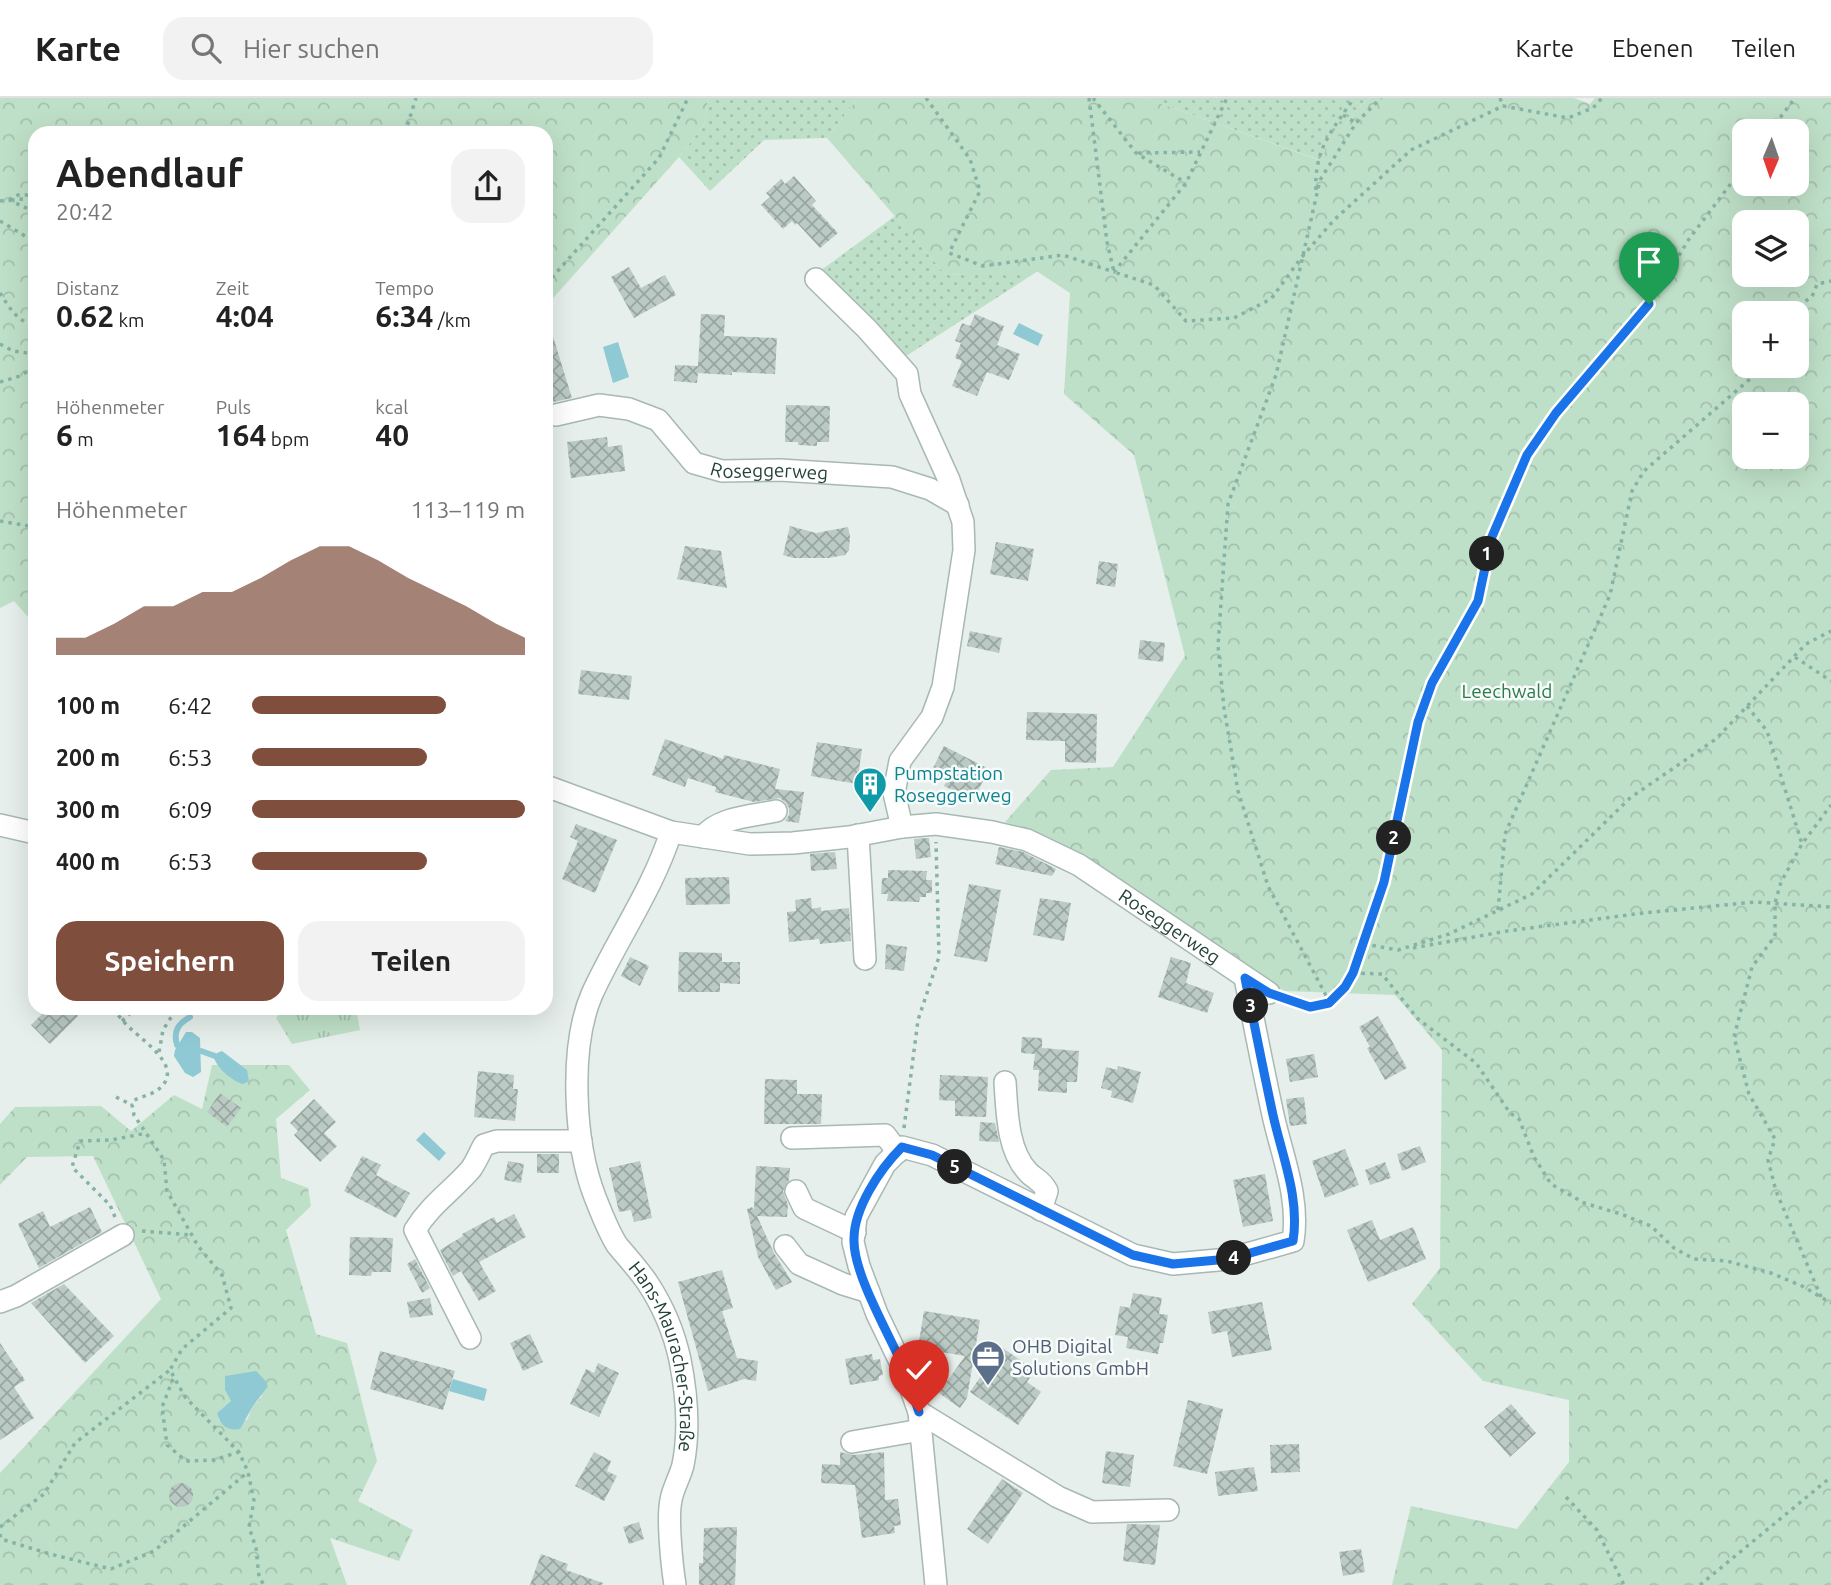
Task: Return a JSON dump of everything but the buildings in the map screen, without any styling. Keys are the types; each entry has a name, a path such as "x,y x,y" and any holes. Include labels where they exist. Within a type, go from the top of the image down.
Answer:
{"street":[{"path":"816,279 867,329 907,374 910,394 963,522 964,550 943,687 932,718 900,761 894,793 902,827"},
{"name":"Roseggerweg","path":"556,415 599,405 629,409 658,420 694,463 722,471 780,470 892,477 930,489 958,505"},
{"name":"Roseggerweg","path":"553,789 671,832 750,844 793,843 936,824 1027,840 1079,865 1269,993"},
{"path":"703,837 722,823 776,811"},
{"path":"0,825 28,831"},
{"name":"Hans-Mauracher-Straße","path":"671,832 663,857 592,995 580,1030 577,1063 584,1163 594,1196 615,1242 647,1282 670,1321 680,1360 687,1401 687,1434 682,1467 670,1502 675,1585"},
{"path":"858,835 865,959"},
{"path":"936,1585 920,1421 904,1370 869,1292 856,1254 853,1242 856,1217 885,1164 902,1147 932,1155 1133,1255 1173,1264 1229,1259 1293,1241 1296,1223 1287,1164 1274,1118 1245,978"},
{"path":"1005,1082 1012,1143 1028,1172 1042,1182 1047,1191 1041,1210"},
{"path":"792,1138 885,1135 898,1152"},
{"path":"470,1338 415,1230 422,1218 471,1168 484,1144 497,1141 582,1141"},
{"path":"796,1191 804,1208 855,1233"},
{"path":"0,1302 16,1296 123,1235"},
{"path":"785,1247 799,1264 843,1284 869,1292"},
{"path":"852,1442 920,1421 1058,1497 1092,1512 1168,1510"}],"path":[{"path":"407,126 416,98"},
{"path":"553,276 659,159 688,98"},
{"path":"926,98 970,159 980,191 949,253 983,266 1063,255 1154,285 1186,321 1234,318 1271,299 1301,258 1352,201 1411,150 1503,106 1568,118 1593,108 1602,98"},
{"path":"1091,98 1107,242 1114,272"},
{"path":"1091,98 1136,153 1186,183"},
{"path":"1114,272 1186,183 1227,98"},
{"path":"1316,196 1315,172 1319,154 1354,98"},
{"path":"1329,1003 1268,886 1238,792 1224,708 1218,646 1228,504 1276,375 1320,180 1356,122 1381,98"},
{"path":"1500,98 1503,106"},
{"path":"1779,119 1795,98"},
{"path":"1343,115 1356,122"},
{"path":"1136,153 1201,152"},
{"path":"1269,993 1310,1007 1329,1003 1345,987 1353,973 1384,882 1418,722 1432,683 1478,601 1491,539 1527,455 1556,413 1649,304 1689,239 1732,182"},
{"path":"0,201 18,195 28,196"},
{"path":"9,200 28,209"},
{"path":"0,221 28,238"},
{"path":"1806,301 1812,297 1817,284 1831,281"},
{"path":"0,293 10,310 28,324"},
{"path":"0,344 13,351 28,353"},
{"path":"0,382 28,371"},
{"path":"1498,910 1505,834 1610,595 1632,491 1644,471 1751,378"},
{"path":"0,521 28,526"},
{"path":"1398,950 1449,934 1532,894 1630,799 1716,739 1807,644 1831,631"},
{"path":"1795,657 1831,681"},
{"path":"1747,706 1767,731 1802,844"},
{"path":"1821,1297 1776,1191 1768,1160 1775,1139 1749,1094 1734,1037 1752,967 1774,936 1775,903 1782,882 1802,844 1831,805"},
{"path":"905,1118 918,1020 939,957 936,843"},
{"path":"1364,944 1398,950 1643,913 1755,902 1831,907"},
{"path":"1353,973 1382,974 1418,1019 1476,1063 1510,1113 1519,1119 1534,1157 1551,1184 1584,1203 1651,1226 1674,1248 1694,1259 1727,1261 1771,1272 1831,1303"},
{"path":"0,1527 44,1494 75,1443 170,1370 182,1349 230,1308 222,1275 192,1235 167,1191 164,1160 134,1115 134,1100 160,1088 166,1078 165,1065 159,1052 118,1015"},
{"path":"122,1021 128,1015"},
{"path":"159,1052 163,1030 173,1015"},
{"path":"116,1097 132,1105"},
{"path":"147,1133 111,1140 80,1141 72,1167 110,1205 123,1235 141,1231 192,1235"},
{"path":"170,1370 185,1397 239,1452 248,1472 254,1501 249,1527 256,1548 259,1577 264,1585"},
{"path":"174,1377 162,1406 167,1445 186,1461 214,1460 239,1452"},
{"path":"0,1534 1,1539 111,1569 154,1551 248,1472"},
{"path":"1700,1585 1831,1477"},
{"path":"1566,1497 1597,1530 1624,1585"}],"green space":[{"path":"0,98 708,98 705,124 679,157 553,298 553,126 28,126 28,617 14,601 0,608"},
{"path":"708,98 858,98 827,138 764,140 710,191 679,157 705,124"},
{"name":"Leechwald","path":"858,98 1145,98 1319,160 1358,108 1370,98 1574,98 1590,104 1595,98 1831,98 1831,1585 1392,1585 1411,1506 1517,1529 1569,1462 1569,1400 1483,1381 1412,1304 1440,1268 1442,1050 1395,995 1284,991 1082,858 1005,822 1051,770 1113,767 1185,656 1134,455 1064,394 1070,293 1038,272 946,275 827,138"},
{"path":"1145,98 1370,98 1358,108 1320,160"},
{"path":"895,216 946,275 1038,271 903,358 820,271"},
{"path":"279,1015 357,1015 360,1030 292,1044 276,1018"},
{"path":"212,1065 289,1065 310,1090 276,1119 281,1178 308,1188 311,1206 286,1230 316,1334 347,1343 377,1461 358,1501 413,1530 399,1561 330,1538 347,1585 0,1585 0,1473 161,1299 93,1156 27,1157 0,1185 0,1124 15,1107 101,1106 131,1131 174,1095 202,1109","holes":["246,1373 262,1396 253,1406 247,1420 219,1421 217,1413 231,1401 225,1390 226,1376"]}],"water":[{"path":"1019,323 1043,335 1038,346 1013,334"},
{"path":"618,342 629,377 613,383 603,347"},
{"path":"186,1032 192,1032 200,1038 201,1072 193,1077 185,1073 174,1056"},
{"path":"222,1051 247,1070 249,1081 243,1084 222,1070 214,1058"},
{"path":"424,1132 446,1153 439,1161 416,1140"},
{"path":"256,1371 268,1386 240,1429 228,1428 222,1424 217,1413 231,1401 225,1390 225,1376"},
{"path":"453,1379 487,1389 484,1401 449,1391"}],"waterway":[{"path":"177,1045 177,1028 190,1017"},
{"path":"201,1051 215,1056"}],"place":[{"name":"Pumpstation Roseggerweg","path":"870,814"},
{"name":"OHB Digital Solutions GmbH","path":"988,1387"}],"route":[{"path":"919,1412 904,1370 877,1314 853,1242 856,1217 885,1164 902,1147 932,1155 1133,1255 1173,1264 1229,1259 1293,1241 1296,1223 1287,1164 1274,1118 1245,978 1269,993 1310,1007 1329,1003 1345,987 1353,973 1384,882 1418,722 1432,683 1478,601 1491,539 1527,455 1556,413 1649,304"}]}
